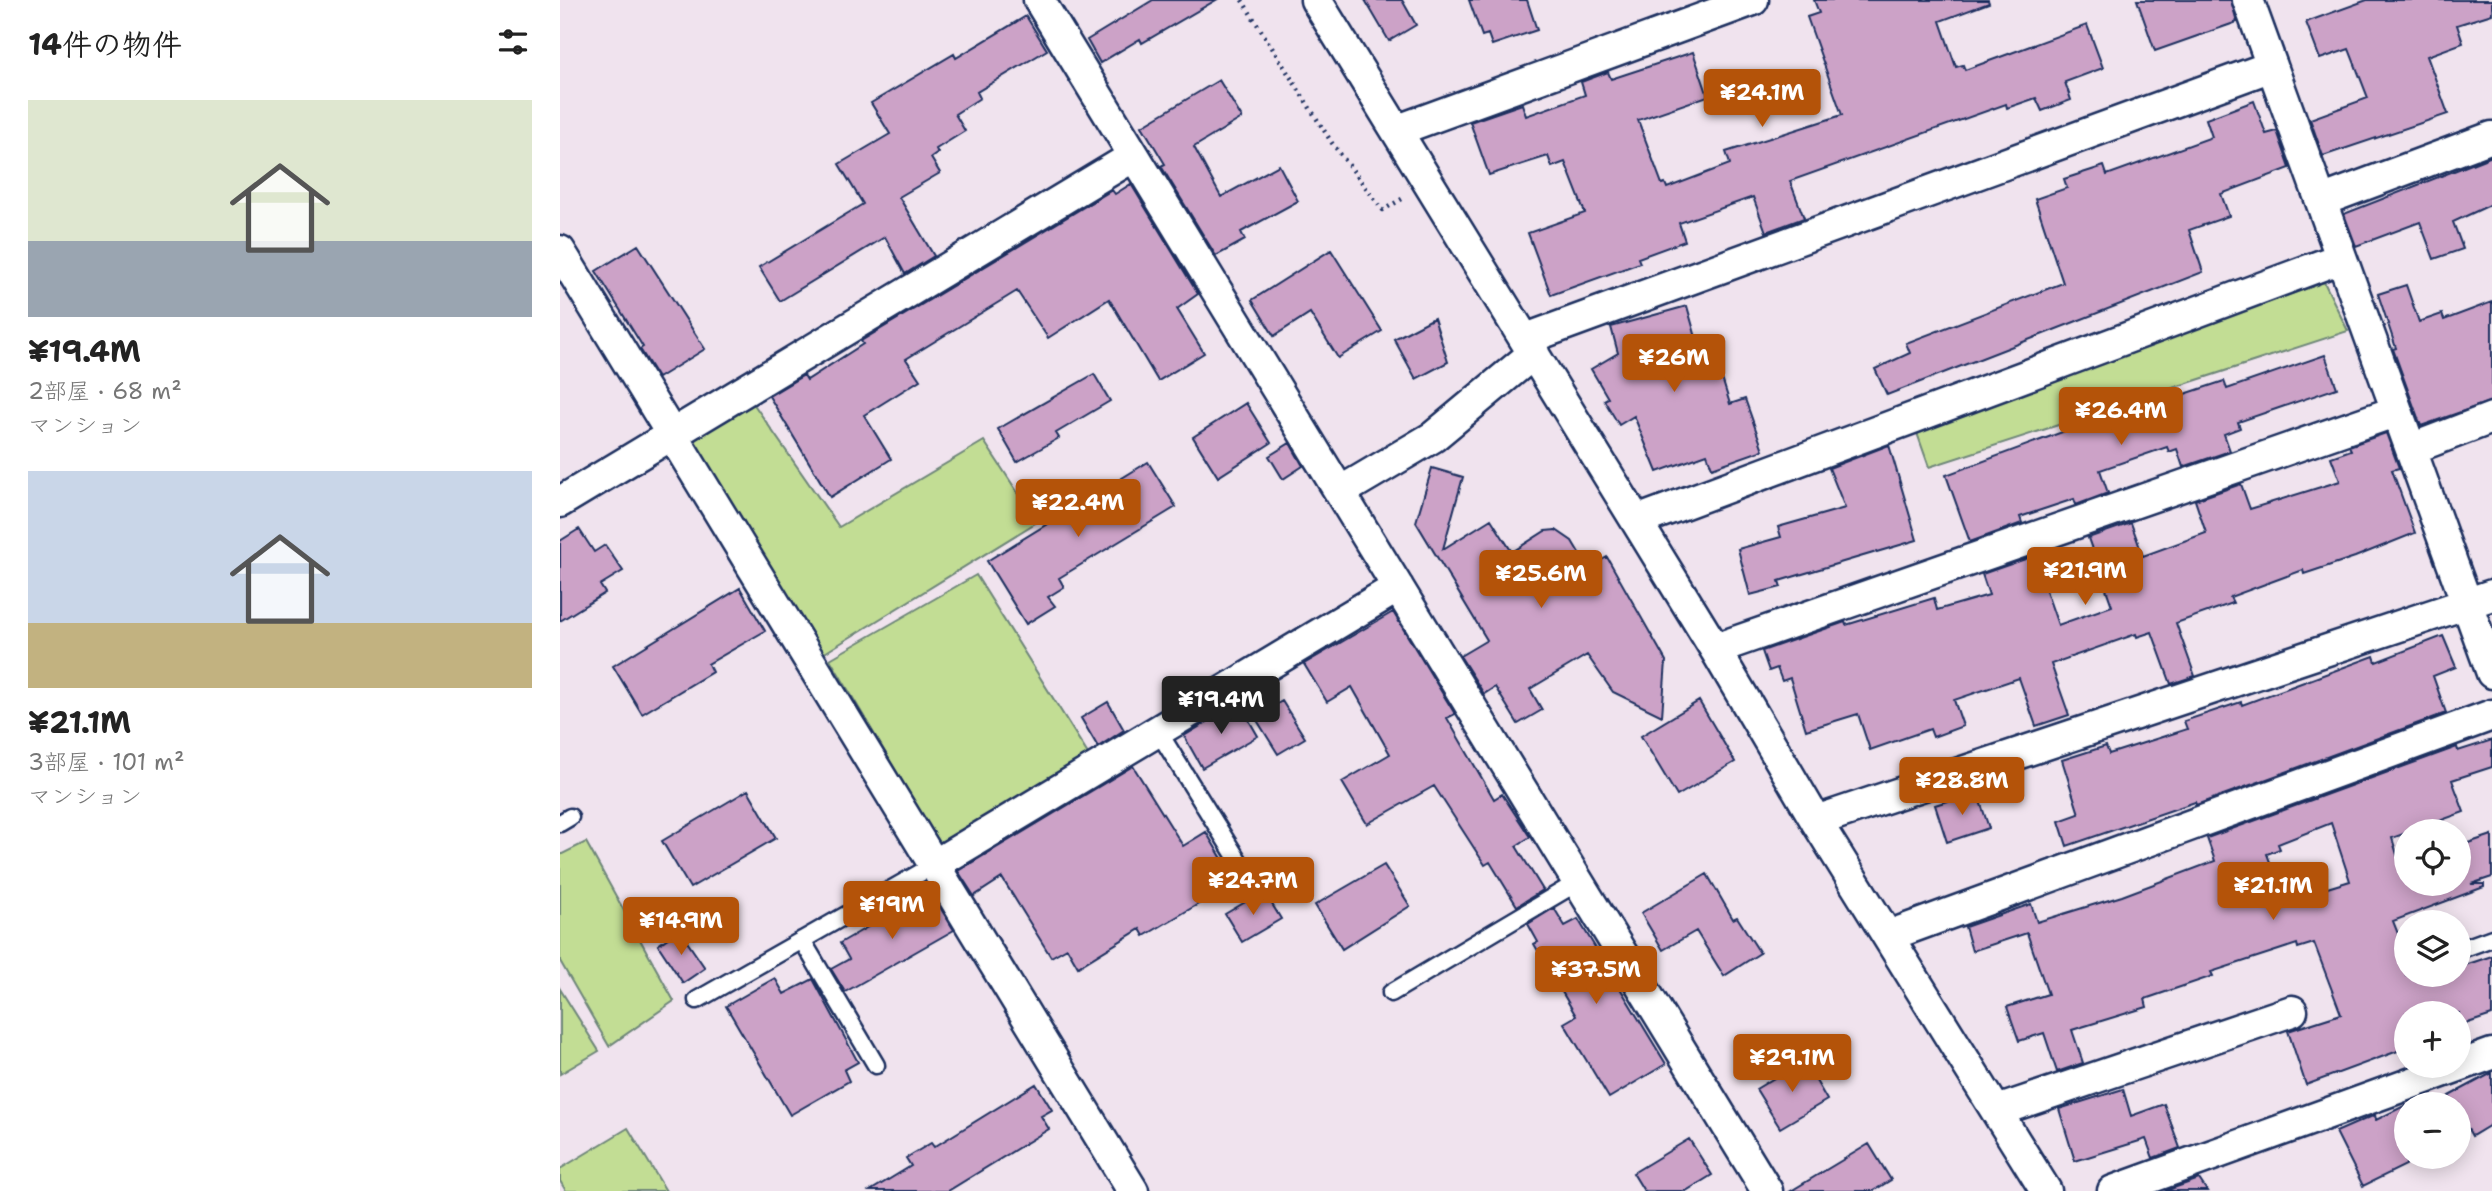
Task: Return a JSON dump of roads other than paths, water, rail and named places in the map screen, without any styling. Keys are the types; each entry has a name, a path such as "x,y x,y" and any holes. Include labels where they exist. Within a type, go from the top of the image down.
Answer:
{"street":[{"path":"1039,0 1767,1191"},
{"path":"1316,0 1715,649 1816,821 2046,1191"},
{"path":"1398,130 1753,0"},
{"path":"2248,0 2411,449 2479,600 2492,673"},
{"path":"1340,492 1433,436 1530,346 2272,66"},
{"path":"2321,201 2492,137"},
{"path":"560,502 1134,156"},
{"path":"560,251 1133,1191"},
{"path":"1637,521 2341,258"},
{"path":"1715,649 2397,411"},
{"path":"2411,449 2492,418"},
{"path":"934,865 1398,587"},
{"path":"1816,821 2479,600"},
{"path":"1888,936 2492,715"},
{"path":"1997,1111 2292,1011"},
{"path":"2113,1191 2492,1054"}],"lane":[{"path":"1158,731 1251,881"},
{"path":"697,1000 934,865"},
{"path":"1391,992 1578,882"},
{"path":"2471,946 2492,939"},
{"path":"802,940 876,1065"}]}
